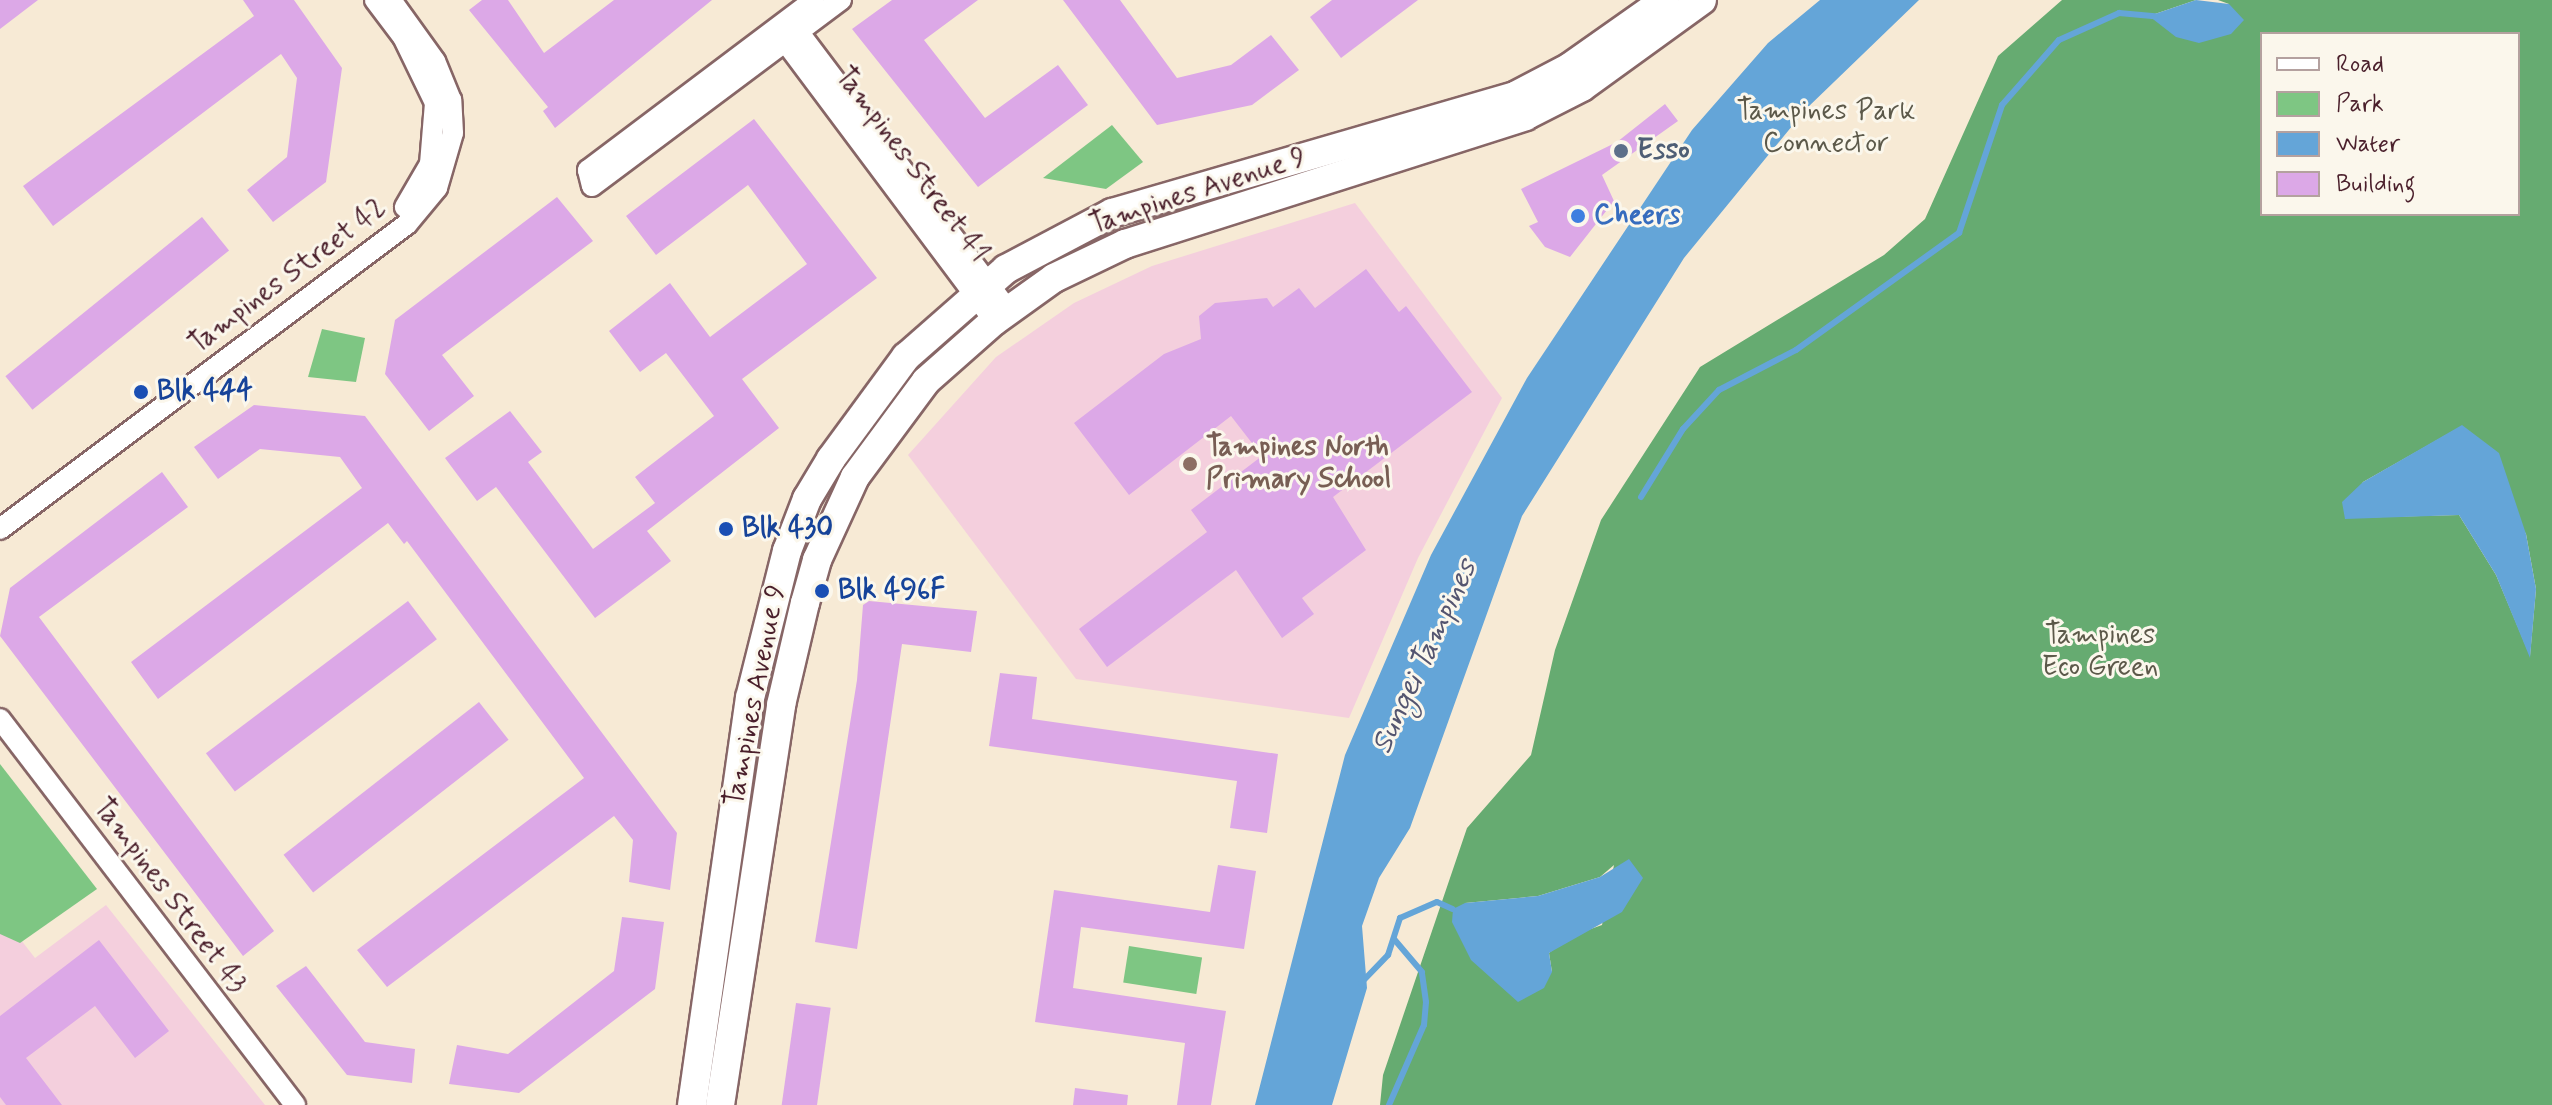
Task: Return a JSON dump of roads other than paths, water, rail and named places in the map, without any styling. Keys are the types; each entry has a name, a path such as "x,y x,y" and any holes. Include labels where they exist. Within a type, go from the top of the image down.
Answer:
{"main road":[{"name":"Tampines Avenue 9","path":"692,1105 750,698 787,551 807,499 857,420 906,357 979,288 1036,250 1112,213 1517,95 1570,67 1665,0"},
{"name":"Tampines Avenue 9","path":"720,1105 781,705 817,560 855,477 926,381 1001,316 1054,278 1125,244 1525,116 1582,87 1702,0"}],"street":[{"name":"Tampines Street 42","path":"0,518 371,238 412,199 434,147 435,103 409,48 375,0"},
{"name":"Tampines Street 42","path":"0,529 397,232 437,188 453,133 451,100 435,61 391,0"},
{"path":"814,0 787,30 592,186 588,170 787,30 841,0"},
{"name":"Tampines Street 41","path":"787,30 1001,316"},
{"name":"Tampines Street 43","path":"0,719 295,1105"}],"water":[{"name":"Sungei Tampines","path":"1820,0 1919,0 1806,109 1684,258 1522,516 1410,828 1379,878 1362,926 1367,988 1332,1105 1255,1105 1345,755 1431,555 1527,378 1692,130 1768,43"},
{"path":"2196,0 2229,4 2244,20 2231,34 2199,43 2176,37 2149,16"},
{"path":"2462,425 2499,453 2526,534 2536,589 2530,658 2496,575 2459,515 2345,519 2342,502 2363,482"},
{"path":"1629,859 1643,878 1622,912 1549,953 1552,972 1544,988 1518,1002 1471,960 1452,922 1453,909 1465,903 1538,896 1600,877"}],"waterway":[{"path":"1641,497 1683,429 1719,390 1796,350 1959,233 2002,105 2059,40 2119,13 2155,16"},
{"path":"1361,983 1388,955 1400,918 1437,902 1453,909"},
{"path":"1389,1105 1424,1025 1426,1002 1422,972 1394,939"}],"place":[{"name":"Esso","path":"1621,151"},
{"name":"Cheers","path":"1578,216"},
{"name":"Blk 444","path":"141,392"},
{"name":"Tampines North Primary School","path":"1190,464"},
{"name":"Blk 430","path":"726,529"},
{"name":"Blk 496F","path":"822,591"}],"park label":[{"name":"Tampines Park Connector","path":"1826,128"},
{"name":"Tampines Eco Green","path":"2100,652"}]}
